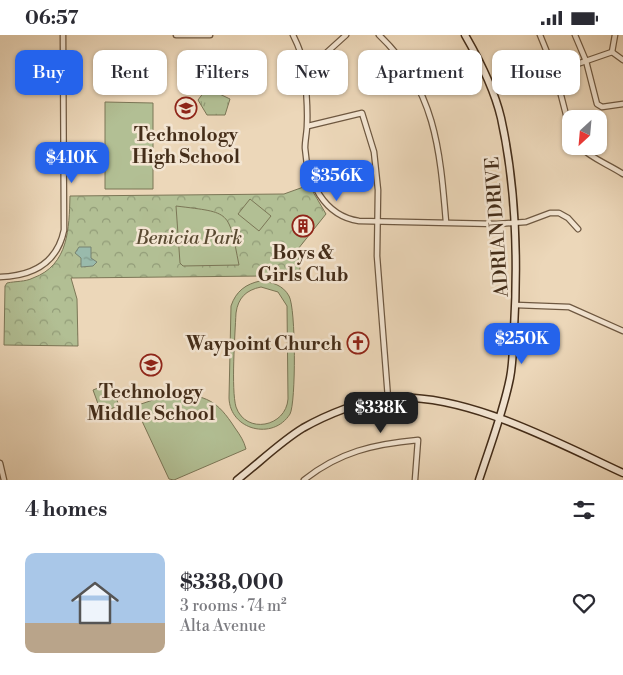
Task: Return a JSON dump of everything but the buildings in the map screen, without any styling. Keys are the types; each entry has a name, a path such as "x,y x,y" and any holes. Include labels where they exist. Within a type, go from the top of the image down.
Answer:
{"street":[{"path":"0,277 18,277 37,270 51,259 62,240 64,230 63,35"},
{"path":"177,35 210,35"},
{"path":"293,35 298,50"},
{"path":"329,50 346,35"},
{"path":"379,35 406,66 418,84 430,114 439,149 446,222"},
{"name":"ADRIAN DRIVE","path":"465,35 482,66 500,117 514,223 516,305 510,376 499,420 479,480"},
{"path":"540,35 546,50"},
{"path":"574,35 586,61 597,103 602,107 623,104"},
{"path":"612,52 615,35"},
{"path":"580,63 612,52"},
{"path":"612,52 623,60"},
{"path":"306,95 308,126 305,147 309,171 322,199 341,217 359,221 514,223 559,213 568,218 578,229"},
{"path":"561,95 565,110"},
{"path":"308,126 362,113 374,152 378,190 377,256 388,398"},
{"path":"588,155 608,164 623,174"},
{"path":"516,305 569,307 623,331"},
{"path":"237,480 302,429 338,411 388,398 422,399 452,404 536,433 623,473"},
{"path":"304,480 327,463 350,452 383,443 418,440 414,480"},
{"path":"0,463 4,480"}],"green space":[{"path":"202,95 222,95 230,99 225,115 207,115 198,100"},
{"path":"105,102 153,103 153,189 105,189"},
{"name":"Benicia Park","path":"309,185 326,214 298,249 300,270 265,276 71,278 77,299 78,346 4,345 5,286 7,283 33,278 45,272 54,264 65,244 70,196 284,194"},
{"path":"250,199 271,216 259,231 238,214"},
{"path":"176,206 208,210 224,217 229,224 239,265 183,266 180,263"},
{"path":"255,282 269,282 287,292 291,304 294,336 294,375 290,414 283,422 263,429 244,424 237,418 231,409 229,398 231,306 239,292","holes":["261,287 278,292 287,306 288,399 286,409 280,416 265,424 256,424 248,422 241,416 236,407 234,375 236,313 241,299 251,290"]},
{"path":"111,383 119,406 101,412 93,390"},
{"path":"174,393 203,398 216,405 223,411 239,433 246,449 174,480 169,479 135,406"}],"water":[{"path":"79,247 91,247 91,258 97,262 93,266 81,267 81,258 75,253"}],"place":[{"name":"Technology High School","path":"186,108"},
{"name":"Boys & Girls Club","path":"303,226"},
{"name":"Waypoint Church","path":"358,343"},
{"name":"Technology Middle School","path":"151,365"}]}
